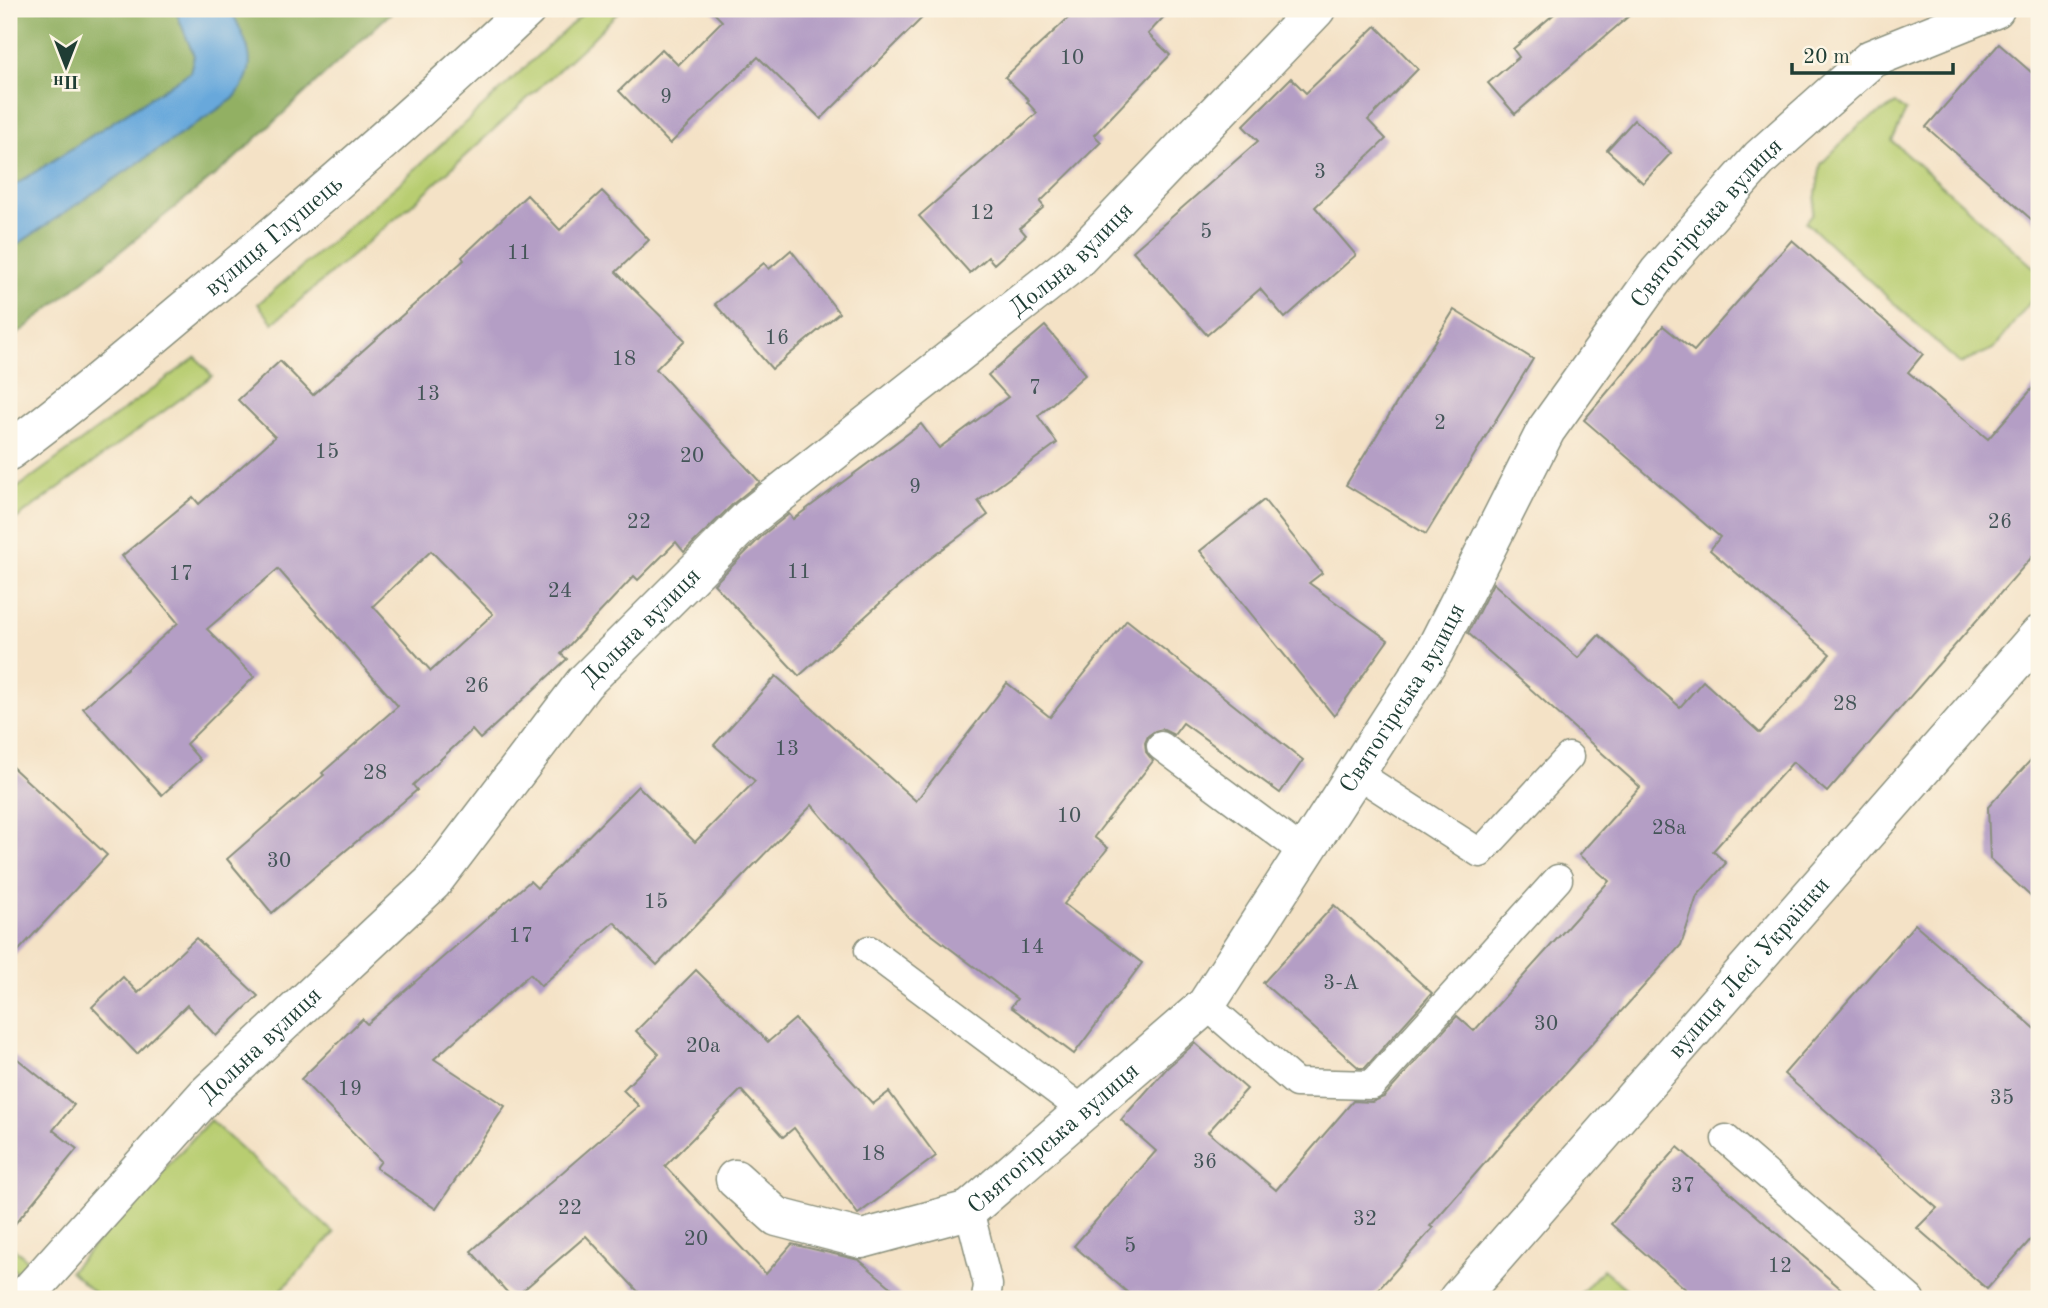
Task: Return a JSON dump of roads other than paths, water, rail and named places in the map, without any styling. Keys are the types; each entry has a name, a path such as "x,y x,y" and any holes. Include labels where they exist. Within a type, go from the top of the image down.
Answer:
{"street":[{"name":"вулиця Глушець","path":"9,452 278,233 441,91 527,9"},
{"name":"Дольна вулиця","path":"23,1299 206,1095 432,883 584,683 739,528 1074,262 1316,9"},
{"name":"Святогірська вулиця","path":"735,1179 777,1217 862,1239 969,1210 1206,1005 1434,652 1546,430 1659,272 1760,158 1871,59 1995,9"},
{"name":"вулиця Лесі Українки","path":"1458,1299 2039,635"}],"lane":[{"path":"1161,746 1305,853"},
{"path":"1356,773 1480,853 1569,757"},
{"path":"1206,1005 1296,1083 1372,1085 1558,879"},
{"path":"869,950 1084,1111"},
{"path":"1726,1139 1910,1299"},
{"path":"969,1210 988,1285 986,1299"}],"water":[{"path":"175,9 231,9 249,55 248,75 242,87 233,99 9,250 9,189 190,72 194,56"}]}
